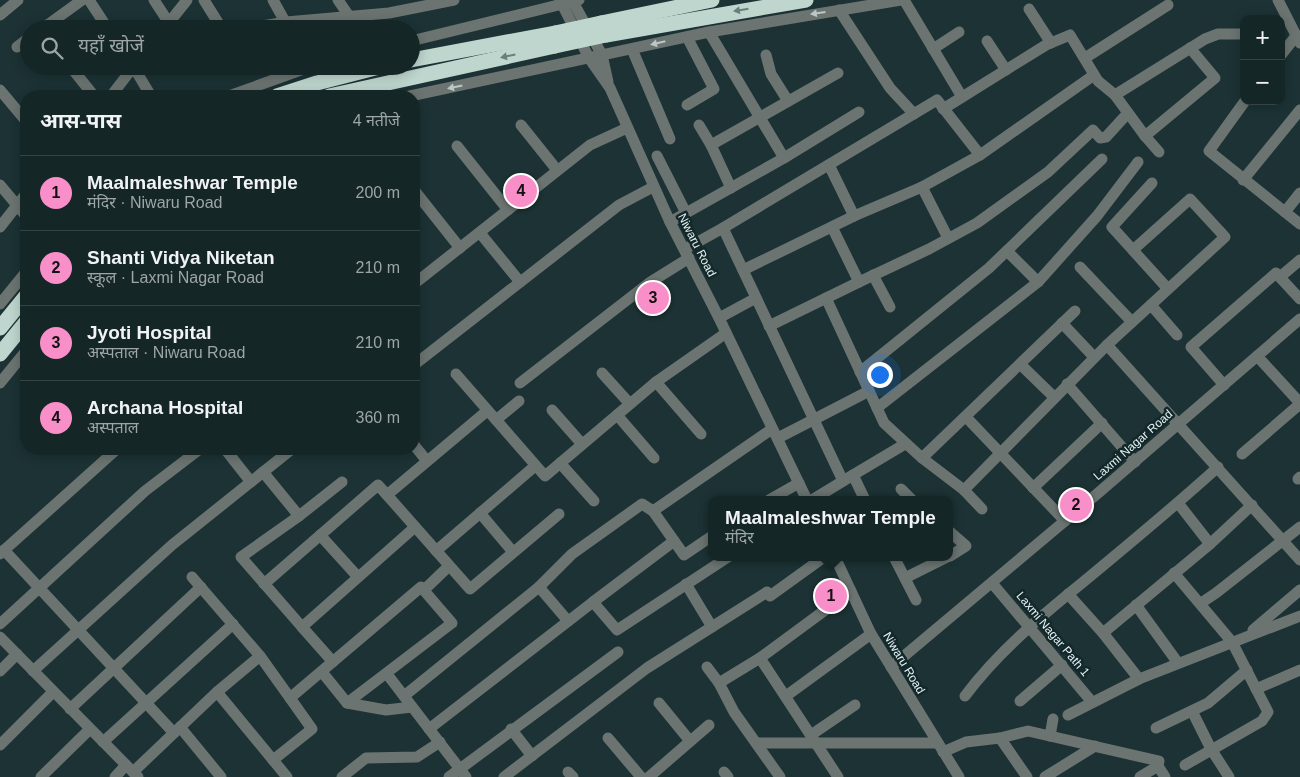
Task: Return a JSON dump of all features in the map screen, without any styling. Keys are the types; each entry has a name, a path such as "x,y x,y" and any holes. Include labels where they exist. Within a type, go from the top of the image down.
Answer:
{"highway":[{"path":"420,73 555,39 603,29 712,0"},
{"path":"603,29 806,0"},
{"path":"420,59 555,39"},
{"path":"295,90 348,75"},
{"path":"353,90 412,75"},
{"path":"0,328 20,303"},
{"path":"0,354 20,329"}],"street":[{"path":"0,15 18,0"},
{"path":"54,20 82,0"},
{"path":"89,0 102,20"},
{"path":"154,0 164,20"},
{"path":"172,20 187,0"},
{"path":"204,0 216,20"},
{"path":"273,0 284,20"},
{"path":"338,0 349,16"},
{"path":"321,20 396,6 454,0"},
{"path":"420,94 709,32 902,0 962,98"},
{"path":"1278,0 1283,15"},
{"path":"420,38 569,1 602,55 610,88"},
{"name":"Niwaru Road","path":"569,1 589,58 610,88 670,222 805,496"},
{"path":"1084,58 1168,4"},
{"path":"1029,8 1051,43"},
{"path":"839,10 890,88 914,114"},
{"path":"1285,20 1298,40 1285,51"},
{"path":"709,32 784,158"},
{"path":"933,49 959,32"},
{"path":"1115,96 1190,48 1218,34 1240,34"},
{"path":"943,109 1051,43 1070,35 1094,75 1115,96 1127,114 1159,152"},
{"path":"687,37 714,89 687,105"},
{"path":"987,41 1006,70"},
{"path":"16,47 20,44"},
{"path":"1145,136 1215,78 1190,48"},
{"path":"632,49 670,139"},
{"path":"766,55 771,74 788,101"},
{"path":"711,145 838,73"},
{"path":"77,75 89,90"},
{"path":"116,90 128,75"},
{"path":"139,75 147,90"},
{"path":"245,90 285,75"},
{"path":"743,270 854,216 922,187 980,155 1094,75"},
{"path":"0,90 20,114"},
{"path":"520,383 649,282 723,228 937,100 980,155"},
{"path":"1242,105 1209,151 1300,224"},
{"path":"1244,180 1300,110"},
{"path":"670,222 784,158 860,112"},
{"path":"769,326 977,223 1048,172 1073,150 1088,132 1092,130 1100,138 1106,137 1127,114"},
{"path":"521,125 557,170"},
{"path":"700,125 731,188"},
{"path":"420,279 590,145 627,128"},
{"path":"457,146 508,210"},
{"path":"657,156 686,214"},
{"path":"860,372 990,268 1055,207 1102,159"},
{"path":"877,408 1038,282 1097,216 1138,162"},
{"path":"829,165 854,216"},
{"path":"1152,183 1112,227 1168,289"},
{"path":"0,185 20,208"},
{"path":"420,360 619,206 654,187"},
{"path":"922,187 948,238"},
{"path":"1285,212 1300,194"},
{"path":"420,198 460,248"},
{"path":"964,490 999,452 1094,357 1225,237 1190,199 1133,250"},
{"path":"0,227 20,203"},
{"path":"832,227 858,282"},
{"path":"723,228 842,481"},
{"path":"480,232 520,282"},
{"path":"1007,251 1038,282"},
{"path":"1280,277 1300,260"},
{"path":"1080,268 1132,322"},
{"path":"1224,385 1190,347 1276,273 1300,299"},
{"path":"873,275 890,307"},
{"path":"0,304 20,279"},
{"path":"719,318 756,298"},
{"path":"826,298 884,423 905,444 964,490 982,509"},
{"path":"1151,305 1177,335"},
{"path":"922,458 1075,311"},
{"name":"Laxmi Nagar Road","path":"891,667 1135,462 1300,319"},
{"path":"1062,323 1094,357"},
{"path":"456,374 545,476 656,382 726,333"},
{"path":"1107,345 1300,560"},
{"path":"1242,454 1300,403 1257,356"},
{"path":"0,383 20,358"},
{"path":"1020,364 1054,397"},
{"path":"602,373 630,404"},
{"path":"656,382 701,434"},
{"path":"1067,384 1135,462"},
{"path":"653,511 775,433 812,419 869,391"},
{"path":"496,420 519,400"},
{"path":"552,410 582,444"},
{"path":"387,495 487,411"},
{"path":"617,415 654,458"},
{"path":"966,417 1065,521"},
{"path":"1033,488 1102,423"},
{"path":"818,496 905,444"},
{"path":"420,452 428,461"},
{"path":"110,455 2,552 40,588 144,702 177,730 221,777"},
{"path":"0,624 145,491 192,455"},
{"path":"230,455 251,482"},
{"path":"33,671 77,629 172,545 284,455"},
{"path":"560,463 594,501"},
{"path":"436,551 535,466"},
{"path":"965,696 982,674 1030,627 1218,467"},
{"path":"263,472 299,516"},
{"path":"853,475 863,496"},
{"path":"333,662 240,557 299,516 342,482"},
{"path":"776,496 799,483"},
{"path":"264,584 378,485 473,593 512,552 559,514"},
{"path":"901,489 908,496"},
{"path":"1178,503 1210,544"},
{"path":"404,696 539,587 572,554 642,504 653,511 684,555 708,539"},
{"path":"1103,633 1210,544 1252,505"},
{"path":"480,513 512,552"},
{"path":"1201,603 1216,594 1300,526"},
{"path":"302,627 415,527"},
{"path":"320,535 358,577"},
{"path":"953,535 966,546 953,554"},
{"path":"429,729 592,602 674,541"},
{"path":"592,602 617,630 722,561"},
{"path":"504,777 647,668 767,592 770,596 818,561"},
{"name":"Niwaru Road","path":"837,561 871,634 940,748 953,775"},
{"path":"896,561 916,600"},
{"path":"905,578 941,561"},
{"path":"424,590 450,566"},
{"path":"1174,573 1232,642 1268,712 1264,718 1185,765"},
{"path":"192,577 260,656 312,728 273,760"},
{"name":"Laxmi Nagar Path 1","path":"992,583 1092,702"},
{"path":"686,584 712,627"},
{"path":"70,709 200,587"},
{"path":"290,698 421,587 452,624 347,703"},
{"path":"539,587 568,621"},
{"path":"1248,635 1300,590"},
{"path":"719,683 760,658 851,591"},
{"path":"1068,594 1103,633 1139,679"},
{"path":"1136,605 1178,663"},
{"path":"1068,716 1139,679 1300,616"},
{"path":"103,742 144,702 233,624"},
{"path":"786,696 871,634"},
{"path":"0,637 132,771"},
{"path":"449,777 463,773 511,729 618,652"},
{"path":"0,671 16,654"},
{"path":"115,777 132,771 217,692 260,656"},
{"path":"760,658 838,777"},
{"path":"1020,701 1062,666"},
{"path":"707,667 719,683 734,712 780,777"},
{"path":"1156,728 1208,703 1247,670"},
{"path":"1256,689 1300,670"},
{"path":"322,672 347,703 386,710 412,707"},
{"path":"387,674 463,773"},
{"path":"0,745 53,692"},
{"path":"217,692 287,777"},
{"path":"659,703 690,742"},
{"path":"814,740 856,705"},
{"path":"1192,711 1210,749 1228,777"},
{"path":"1050,736 1053,719"},
{"path":"648,777 708,725"},
{"path":"41,777 90,729"},
{"path":"511,729 532,756"},
{"path":"757,743 814,740 940,748 966,742 1000,738 1028,731 1159,761 1158,766 1165,777"},
{"path":"608,738 641,777"},
{"path":"1000,738 1027,777"},
{"path":"342,777 366,758 417,757 440,742"},
{"path":"1045,777 1095,746"},
{"path":"1140,777 1158,766"}],"place":[{"name":"Archana Hospital","path":"521,191"},
{"name":"Jyoti Hospital","path":"653,298"},
{"name":"Shanti Vidya Niketan","path":"1076,505"},
{"name":"Maalmaleshwar Temple","path":"831,596"}]}
